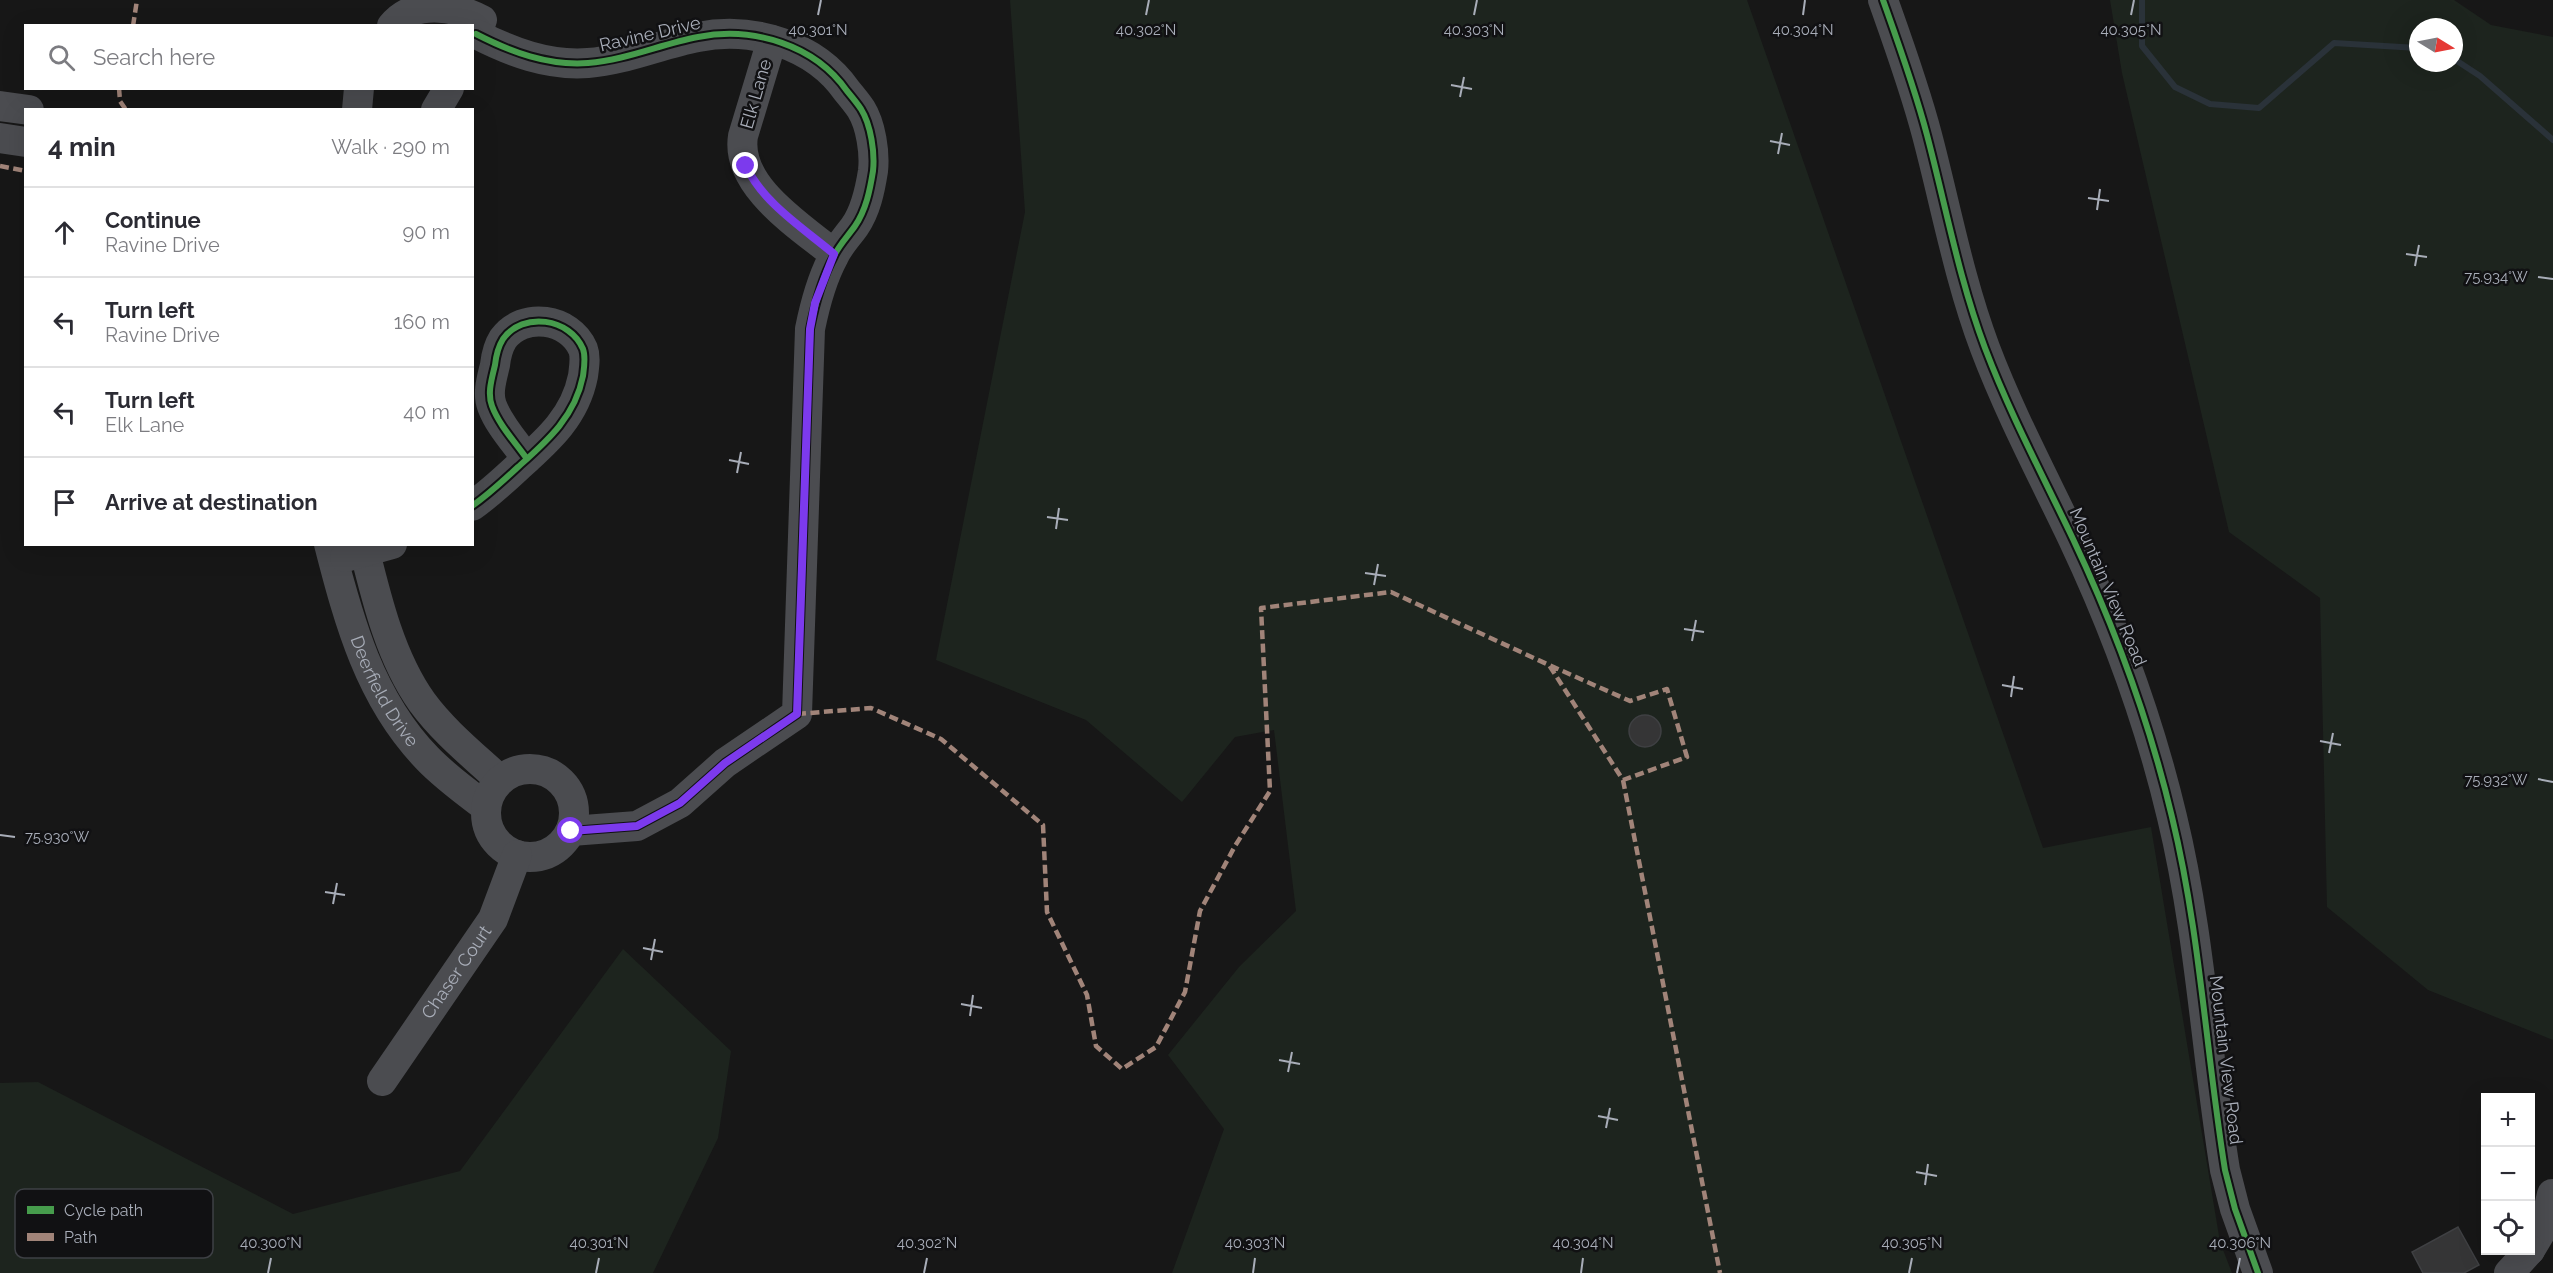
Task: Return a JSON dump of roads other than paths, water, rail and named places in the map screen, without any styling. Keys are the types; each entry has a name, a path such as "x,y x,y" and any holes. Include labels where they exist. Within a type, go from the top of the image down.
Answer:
{"street":[{"name":"Mountain View Road","path":"1883,0 1915,95 1955,255 1985,349 2017,424 2105,610 2129,668 2149,730 2185,874 2225,1170 2235,1209 2258,1273"},
{"name":"Ravine Drive","path":"394,24 406,10 416,4 425,3 458,9 531,57 549,62 588,63 630,56 699,37 755,36 808,54 825,66 839,79 862,110 868,127 873,169 867,204 856,225 834,254 815,303 810,329 797,714 725,763 680,803 637,826 571,831"},
{"name":"Elk Lane","path":"771,40 744,136 742,147 746,166 751,177 769,199 834,254"},
{"path":"357,108 359,90"},
{"path":"437,108 448,90"},
{"path":"0,106 24,109"},
{"path":"0,138 24,142"},
{"path":"474,504 527,459"},
{"path":"331,553 373,547"},
{"name":"Deerfield Drive","path":"373,547 376,595 411,685 451,736 500,780"},
{"name":"Deerfield Drive","path":"331,553 345,605 370,675 383,701 397,722 428,759 486,807"},
{"path":"526,768 541,770 555,776 569,791 574,804 571,831 560,846 537,857 508,852 496,842 488,827 486,807 491,793 500,780 513,772 526,768"},
{"name":"Chaser Court","path":"382,1081 494,919 517,855"},
{"path":"2535,1242 2545,1225 2552,1194"},
{"path":"2509,1273 2525,1255"}],"waterway":[{"path":"2142,0 2142,46 2175,87 2210,104 2259,108 2334,43 2409,47"},
{"path":"2463,65 2480,76 2553,140"}]}
